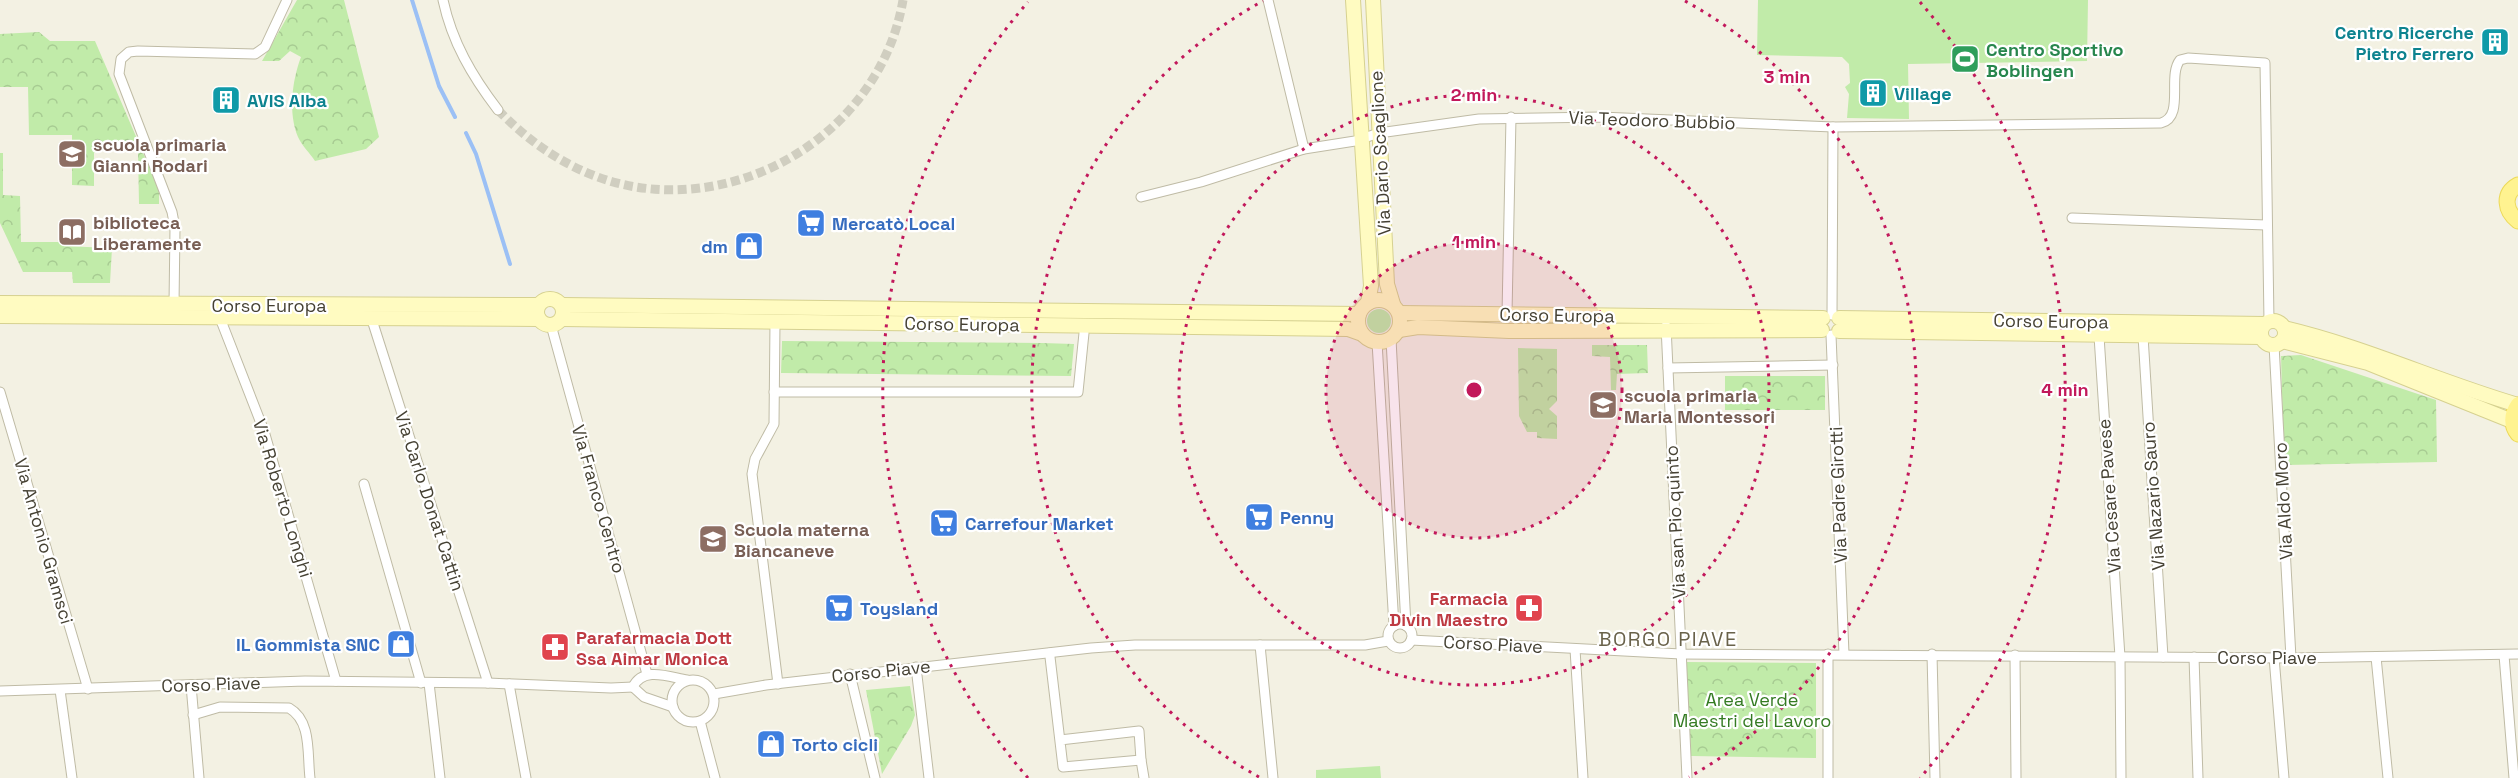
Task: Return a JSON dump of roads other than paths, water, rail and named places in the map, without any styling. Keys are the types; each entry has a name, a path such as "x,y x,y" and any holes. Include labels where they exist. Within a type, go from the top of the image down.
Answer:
{"main road":[{"name":"Via Dario Scaglione","path":"1353,0 1371,286 1363,308"},
{"name":"Via Dario Scaglione","path":"1372,0 1386,284 1396,309"},
{"path":"2518,185 2509,193 2506,201 2511,216 2518,222"},
{"name":"Corso Europa","path":"548,317 550,298 562,304 1363,308"},
{"path":"1380,300 1396,309 1389,337 1362,333 1359,327 1363,308 1380,300"},
{"name":"Corso Europa","path":"0,303 174,305 775,322 1326,328 1348,329 1362,333"},
{"path":"548,317 562,304"},
{"name":"Corso Europa","path":"1396,309 1666,325"},
{"name":"Corso Europa","path":"0,316 372,320 548,317"},
{"name":"Corso Europa","path":"1831,324 2143,336 2264,327 2277,321 2280,338"},
{"name":"Corso Europa","path":"1389,337 1418,327 1509,331 1666,325 1831,324 2264,327"},
{"name":"Corso Europa","path":"2264,327 2266,343 2280,338 2371,352 2477,393 2518,405"},
{"name":"Corso Europa","path":"2280,338 2368,363 2515,428"},
{"path":"2515,428 2518,405"}],"street":[{"path":"174,305 175,228 172,212 119,74 121,59 129,52 138,51 255,54 265,47 287,0"},
{"path":"443,0 453,32 468,67 498,110"},
{"path":"1268,0 1304,149"},
{"name":"Via Teodoro Bubbio","path":"1141,197 1201,182 1304,149 1362,139 1379,133 1511,117 1833,127 2161,123 2171,117 2176,67 2180,60 2188,58 2265,63 2266,225"},
{"path":"1507,314 1511,117"},
{"name":"Via Padre Girotti","path":"1833,127 1831,324 1846,654"},
{"path":"2072,218 2266,225 2264,327"},
{"name":"Via Franco Centro","path":"548,317 646,674"},
{"name":"Via Roberto Longhi","path":"220,318 264,432 336,681"},
{"name":"Via Carlo Donat Cattin","path":"372,320 488,683"},
{"path":"775,322 774,424 756,459 752,474 778,684"},
{"name":"Via san Pio quinto","path":"1666,325 1687,778"},
{"path":"774,392 1078,392 1084,333"},
{"name":"Via Cesare Pavese","path":"2099,336 2120,657 2121,778"},
{"name":"Via Nazario Sauro","path":"2143,336 2163,657"},
{"path":"1388,641 1388,634 1394,626 1389,337"},
{"path":"1389,337 1406,626 1411,632 1412,640"},
{"name":"Via Aldo Moro","path":"2280,338 2291,658"},
{"path":"1668,368 1833,366"},
{"name":"Via Antonio Gramsci","path":"0,392 87,689"},
{"path":"364,484 425,683 440,778"},
{"path":"1394,626 1406,626"},
{"name":"Corso Piave","path":"714,694 850,674 1135,645 1365,645 1388,641 1393,647 1400,649 1412,640 1681,654 2291,658 2518,654"},
{"path":"1260,645 1274,778"},
{"path":"1575,649 1583,778"},
{"path":"1050,653 1063,767 1141,760"},
{"path":"1828,654 1828,778"},
{"path":"1932,654 1935,778"},
{"path":"2015,655 2016,778"},
{"path":"2504,655 2515,756 2514,778"},
{"path":"2194,657 2198,778"},
{"path":"2274,657 2284,778"},
{"path":"2376,657 2388,778"},
{"path":"916,668 929,778"},
{"path":"646,674 687,680 703,682 714,694 712,711 700,721 683,719 673,707 644,698 633,687 637,679 646,674"},
{"path":"850,674 875,778"},
{"path":"673,707 674,691 687,680"},
{"name":"Corso Piave","path":"0,691 336,681 633,687"},
{"path":"509,684 526,778"},
{"path":"191,685 199,778"},
{"path":"60,690 72,778"},
{"path":"193,715 220,707 289,708 297,713 305,726 310,778"},
{"path":"700,721 715,778"},
{"path":"1060,740 1139,732 1144,778"}],"waterway":[{"path":"412,0 439,86 455,117"},
{"path":"466,133 476,154 510,264"}],"tunnel":[{"path":"498,110 551,154 596,177 661,190 709,187 755,174 798,153 835,124 866,89 889,47 903,0"}],"place":[{"name":"Centro Ricerche Pietro Ferrero","path":"2495,42"},
{"name":"Centro Sportivo Boblingen","path":"1965,59"},
{"name":"Village","path":"1873,93"},
{"name":"AVIS Alba","path":"226,100"},
{"name":"scuola primaria Gianni Rodari","path":"72,154"},
{"name":"Mercatò Local","path":"811,223"},
{"name":"biblioteca Liberamente","path":"72,232"},
{"name":"dm","path":"749,246"},
{"name":"scuola primaria Maria Montessori","path":"1603,405"},
{"name":"Penny","path":"1259,517"},
{"name":"Carrefour Market","path":"944,523"},
{"name":"Scuola materna Biancaneve","path":"713,539"},
{"name":"Toysland","path":"839,608"},
{"name":"Farmacia Divin Maestro","path":"1529,608"},
{"name":"IL Gommista SNC","path":"401,644"},
{"name":"Parafarmacia Dott Ssa Aimar Monica","path":"555,647"},
{"name":"Torto cicli","path":"771,744"}],"district":[{"name":"BORGO PIAVE","path":"1668,639"}],"park label":[{"name":"Area Verde Maestri del Lavoro","path":"1752,709"}]}
